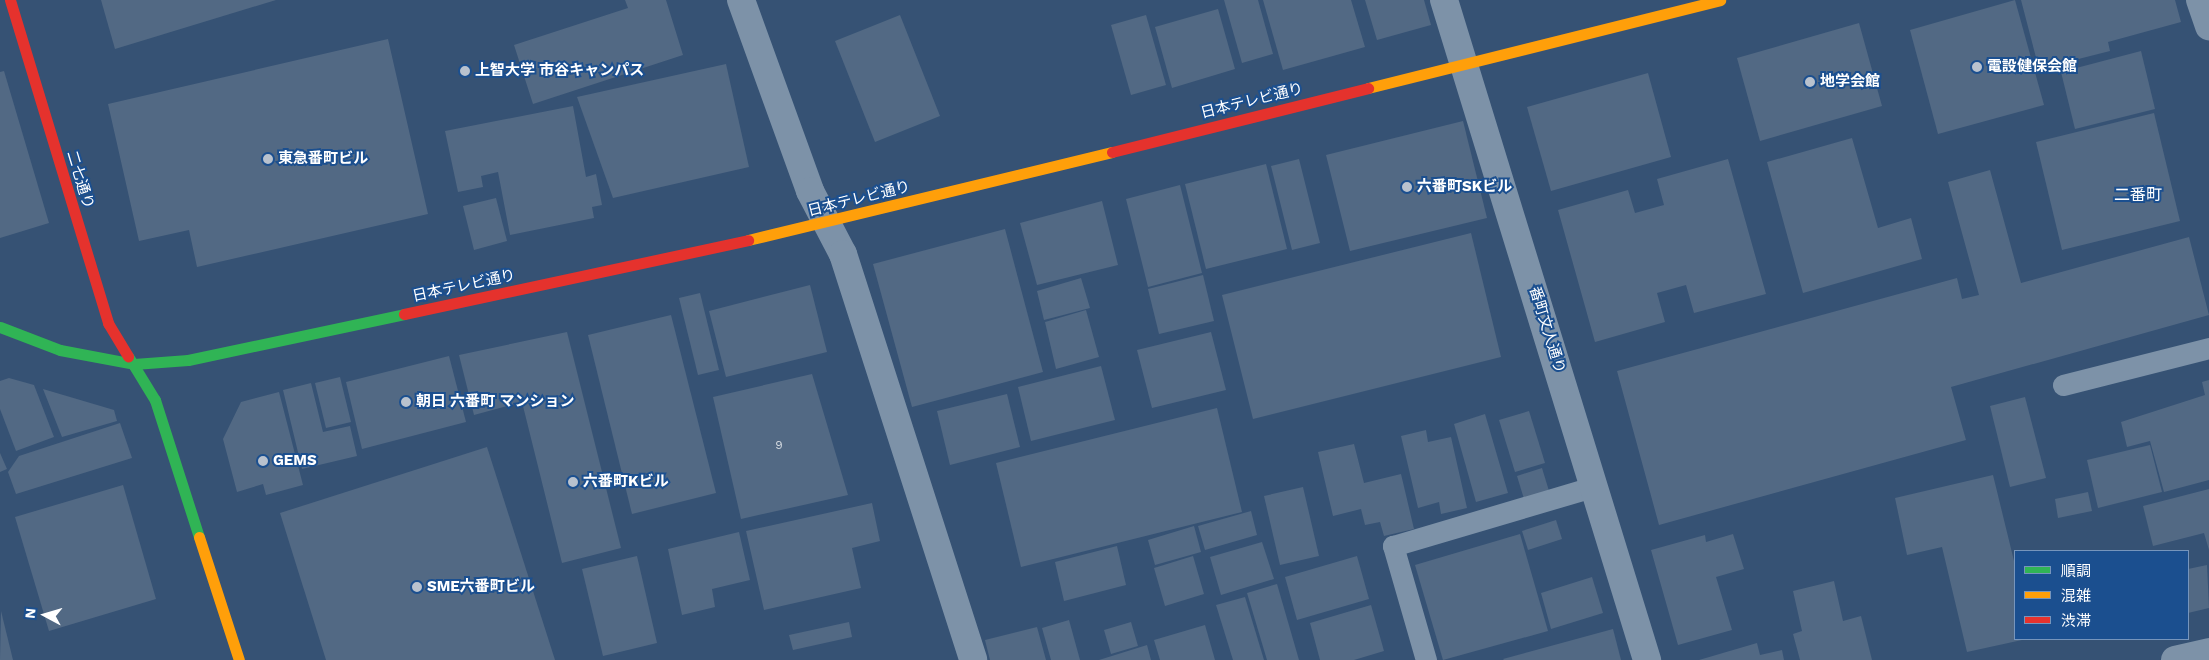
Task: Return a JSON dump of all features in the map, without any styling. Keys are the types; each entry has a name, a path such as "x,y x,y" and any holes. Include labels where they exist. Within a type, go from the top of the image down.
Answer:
{"street":[{"name":"二七通り","path":"10,0 108,324 134,364 154,400 239,660"},
{"path":"741,0 810,191 842,254 973,660"},
{"name":"番町文人通り","path":"1444,0 1647,660"},
{"name":"日本テレビ通り","path":"0,327 60,350 134,364 188,360 826,223 1720,0"},
{"path":"2200,0 2209,26"},
{"path":"2175,660 2209,652"}],"lane":[{"path":"2063,385 2209,348"},
{"path":"1426,660 1393,546 1595,486"}],"building":[{"path":"101,0 276,0 115,49"},
{"path":"625,0 666,0 683,55 533,104 514,45 628,8"},
{"path":"1224,0 1258,0 1273,54 1242,63"},
{"path":"1263,0 1351,0 1365,47 1283,70"},
{"path":"1365,0 1424,0 1431,25 1377,40"},
{"name":"電設健保会館","path":"2015,0 2044,105 1938,134 1910,30"},
{"path":"2021,0 2175,0 2181,22 2108,42 2110,51 2039,69"},
{"path":"1218,9 1235,69 1172,88 1155,27"},
{"path":"900,15 940,116 875,142 835,41"},
{"path":"1146,15 1166,85 1131,95 1111,25"},
{"name":"地学会館","path":"1859,23 1882,106 1760,141 1737,58"},
{"name":"東急番町ビル","path":"388,39 428,214 197,267 189,230 139,241 108,104"},
{"path":"2141,51 2155,109 2075,129 2061,72"},
{"path":"726,64 749,167 613,198 577,97"},
{"path":"4,71 49,223 0,238 0,72"},
{"path":"1648,73 1671,157 1551,191 1527,107"},
{"path":"573,106 586,177 596,174 602,205 592,207 594,218 510,235 498,172 481,176 483,187 458,192 445,131"},
{"path":"2154,113 2180,221 2062,250 2036,142"},
{"name":"六番町SKビル","path":"1463,121 1487,218 1350,251 1326,155"},
{"path":"1852,138 1878,228 1911,218 1922,259 1803,293 1767,162"},
{"path":"1299,159 1320,243 1292,250 1271,166"},
{"path":"1728,159 1766,294 1694,313 1686,285 1657,293 1665,322 1595,342 1558,210 1628,190 1635,213 1664,205 1657,179"},
{"path":"1266,164 1287,249 1206,269 1185,184"},
{"path":"1990,170 2021,283 2189,237 2209,315 1951,387 1966,440 1659,525 1617,371 1957,278 1962,299 1979,295 1948,182"},
{"path":"1180,185 1202,273 1148,287 1126,199"},
{"path":"496,198 507,241 474,250 463,206"},
{"path":"1102,201 1118,265 1037,285 1020,223"},
{"path":"1005,229 1043,372 912,407 873,264"},
{"path":"1471,233 1501,357 1253,419 1222,295"},
{"path":"1203,275 1214,321 1159,334 1148,289"},
{"path":"1081,278 1090,308 1044,320 1037,291"},
{"path":"810,285 827,352 726,377 709,311"},
{"path":"700,293 719,370 698,375 679,298"},
{"path":"1086,310 1099,357 1056,369 1045,322"},
{"path":"671,315 716,493 632,514 588,335"},
{"name":"六番町Kビル","path":"567,332 621,548 562,563 522,402 474,415 459,355"},
{"path":"1211,332 1226,390 1152,408 1137,350"},
{"name":"朝日 六番町 マンション","path":"449,356 466,422 362,449 346,382"},
{"path":"1101,366 1115,420 1031,441 1018,387"},
{"path":"812,374 848,495 741,519 713,397"},
{"path":"340,377 351,422 326,428 315,383"},
{"path":"9,378 34,385 54,437 16,451 0,409 0,381"},
{"path":"2209,380 2209,480 2164,492 2150,441 2127,447 2121,422 2205,395 2202,382"},
{"path":"311,383 323,432 350,426 357,456 302,469 283,390"},
{"path":"43,389 114,410 117,421 62,437"},
{"name":"GEMS","path":"279,392 303,485 266,495 263,484 237,492 223,439 241,402"},
{"path":"1007,394 1020,447 950,465 937,411"},
{"path":"2025,397 2046,478 2010,487 1990,406"},
{"path":"1217,408 1242,512 1021,567 996,463"},
{"path":"1529,411 1545,463 1515,472 1499,420"},
{"path":"1485,414 1508,493 1476,502 1454,424"},
{"path":"120,423 132,458 16,494 8,472 19,456"},
{"path":"1426,430 1428,442 1451,437 1467,508 1441,514 1439,502 1418,508 1401,436"},
{"path":"1354,444 1364,483 1401,474 1414,529 1384,536 1380,522 1365,525 1361,509 1333,516 1318,452"},
{"path":"2150,445 2162,492 2098,508 2087,460"},
{"name":"SME六番町ビル","path":"487,447 555,660 326,660 280,513"},
{"path":"0,453 7,469 0,472"},
{"path":"1542,468 1549,491 1524,499 1517,476"},
{"path":"1993,475 2014,561 2014,640 2022,640 1967,652 1942,547 1907,555 1895,498"},
{"path":"123,485 156,599 49,631 15,517"},
{"path":"1303,487 1319,556 1280,565 1264,496"},
{"path":"2209,489 2209,550 2204,533 2153,546 2143,506"},
{"path":"2088,492 2092,511 2058,518 2055,499"},
{"path":"872,503 880,541 852,548 861,588 764,610 746,531"},
{"path":"1251,511 1257,535 1205,550 1198,526"},
{"path":"1556,520 1562,539 1528,550 1522,531"},
{"path":"1194,526 1201,552 1155,565 1148,540"},
{"path":"739,532 750,580 712,589 715,607 682,615 668,549"},
{"path":"1520,534 1548,631 1443,660 1415,565"},
{"path":"1733,534 1744,569 1716,577 1732,630 1678,645 1651,550 1705,535 1706,542"},
{"path":"1262,542 1274,579 1221,595 1210,557"},
{"path":"1117,546 1126,585 1064,601 1055,562"},
{"path":"637,556 657,643 603,656 582,569"},
{"path":"1193,556 1204,594 1165,606 1154,568"},
{"path":"1357,556 1369,599 1297,620 1285,577"},
{"path":"2207,565 2209,608 2189,613 2189,569"},
{"path":"1592,577 1603,613 1551,629 1541,593"},
{"path":"1834,581 1843,621 1861,616 1872,660 1800,660 1793,634 1802,631 1793,591"},
{"path":"1277,584 1299,660 1267,660 1247,593"},
{"path":"1245,597 1264,660 1233,660 1216,605"},
{"path":"1371,605 1384,651 1354,660 1320,660 1310,623"},
{"path":"1,611 13,660 0,660"},
{"path":"1069,620 1080,660 1051,660 1042,628"},
{"path":"849,622 852,637 793,650 789,635"},
{"path":"1131,622 1138,646 1111,654 1104,630"},
{"path":"1205,625 1215,660 1160,660 1154,640"},
{"path":"1037,627 1046,660 990,660 985,640"},
{"path":"1613,629 1621,660 1503,659"},
{"path":"1757,643 1760,655 1782,650 1784,660 1699,660"},
{"path":"1147,645 1151,660 1099,660"}],"traffic: fast":[{"path":"0,327 60,350 134,364 188,360 404,314"},
{"path":"128,356 155,400 199,537"}],"traffic: slow":[{"path":"1368,88 1720,0"},
{"path":"748,240 1112,152"},
{"path":"199,537 239,660"}],"traffic: jam":[{"path":"10,0 108,323 128,356"},
{"path":"1112,152 1368,88"},
{"path":"404,314 748,240"}],"place":[{"name":"電設健保会館","path":"1977,67"},
{"name":"上智大学 市谷キャンパス","path":"465,71"},
{"name":"地学会館","path":"1810,82"},
{"name":"東急番町ビル","path":"268,159"},
{"name":"六番町SKビル","path":"1407,187"},
{"name":"朝日 六番町 マンション","path":"406,402"},
{"name":"GEMS","path":"263,461"},
{"name":"六番町Kビル","path":"573,482"},
{"name":"SME六番町ビル","path":"417,587"}],"district":[{"name":"二番町","path":"2138,195"}]}
